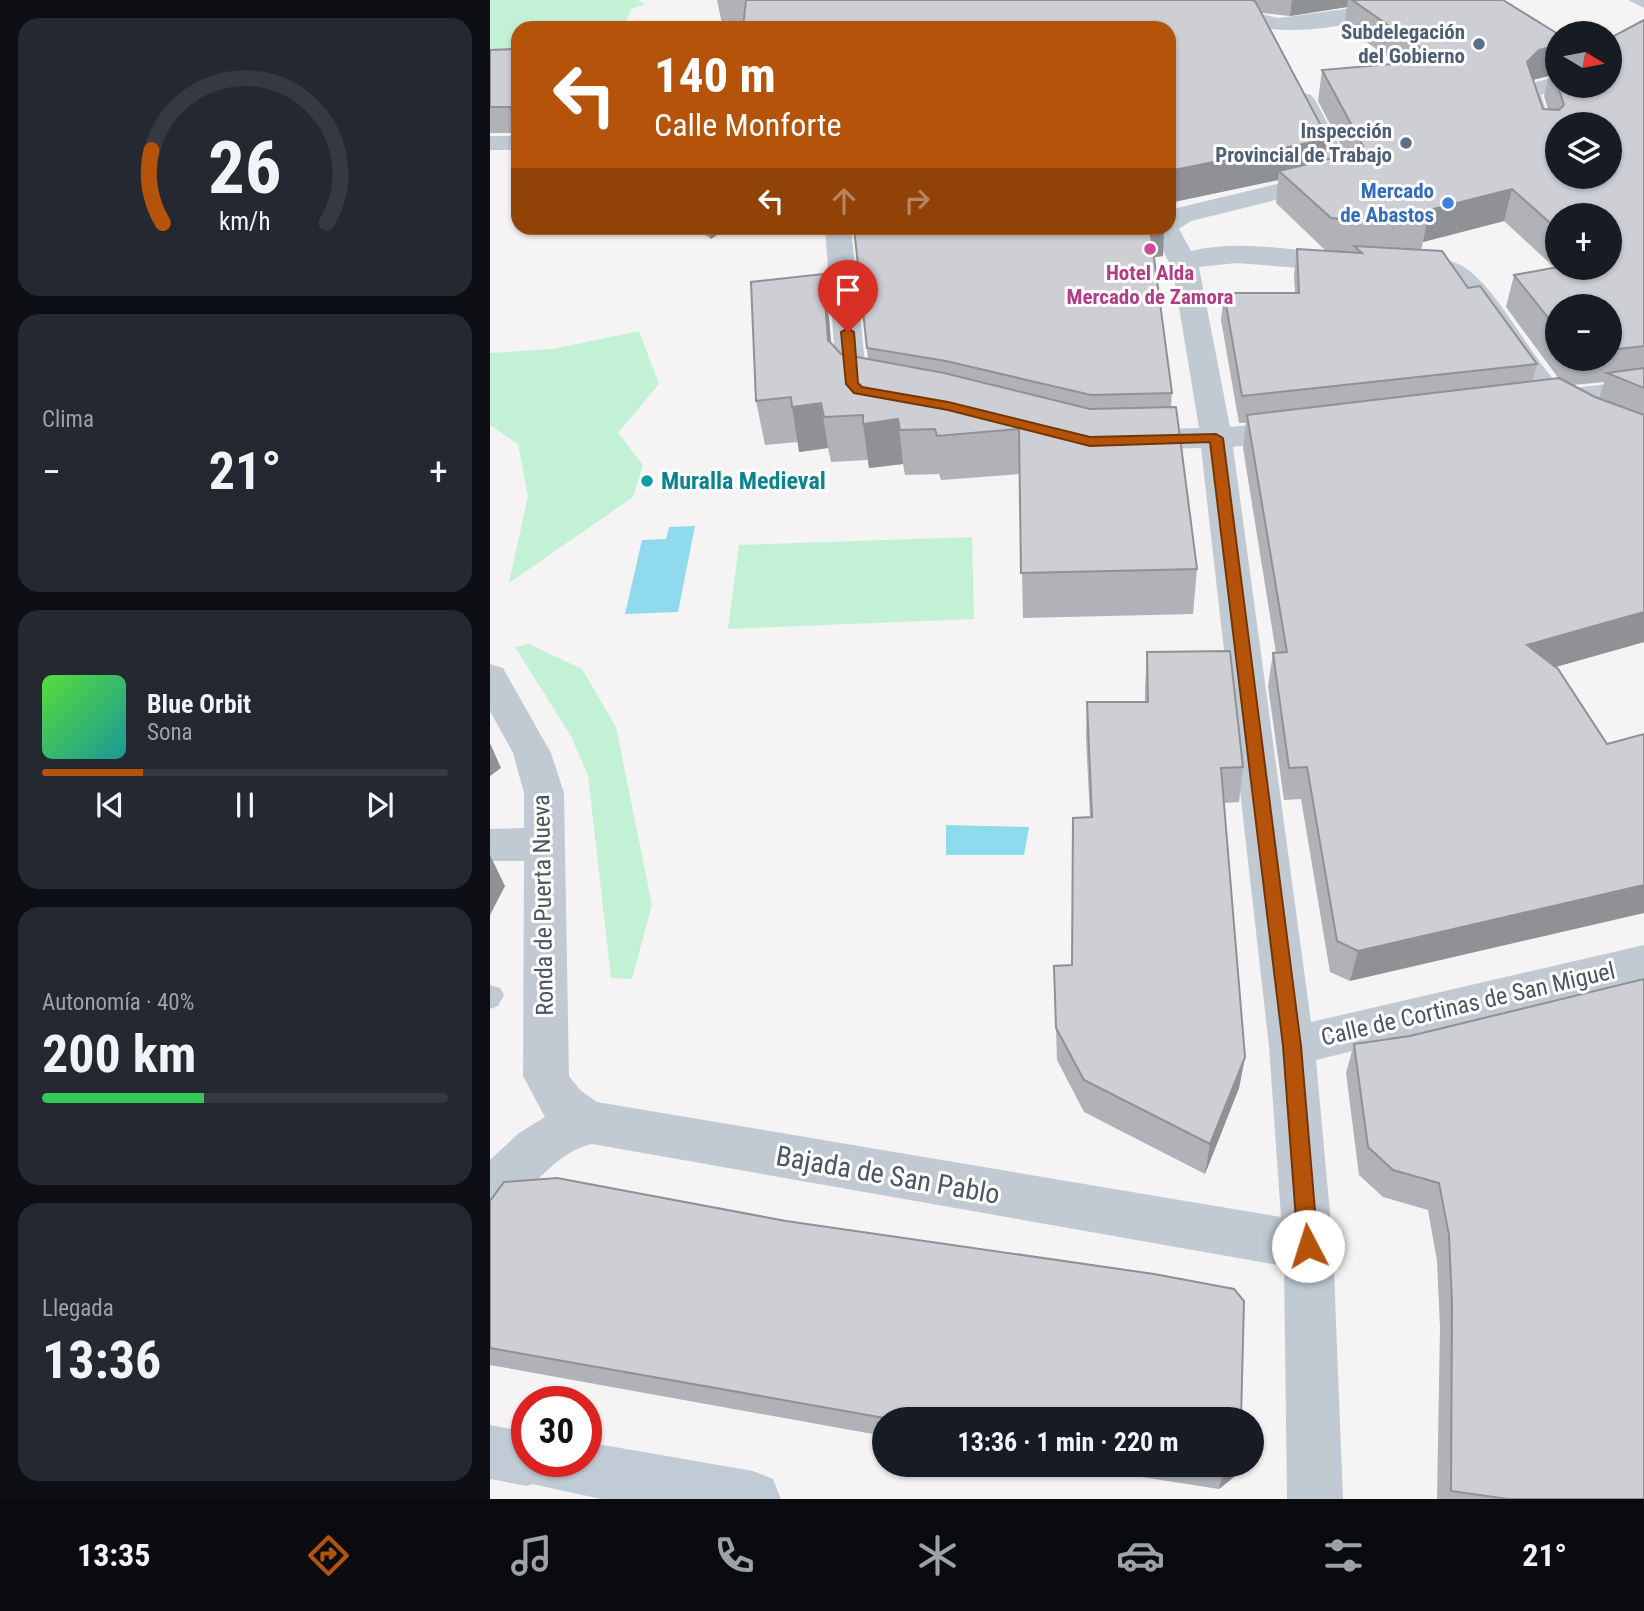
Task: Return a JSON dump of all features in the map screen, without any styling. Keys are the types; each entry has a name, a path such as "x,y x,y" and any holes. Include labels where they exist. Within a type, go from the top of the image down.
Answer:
{"main road":[{"path":"490,1452 511,1455"},
{"path":"602,1472 753,1499"}],"street":[{"path":"1636,0 1644,4"},
{"path":"1196,13 1232,13 1263,24 1366,10"},
{"path":"1263,24 1277,50"},
{"path":"1176,220 1182,215 1343,176 1290,74"},
{"path":"1544,134 1531,94 1545,85"},
{"path":"490,143 511,143"},
{"path":"839,235 852,384 866,392 907,399"},
{"path":"1170,235 1184,264 1216,438 1292,1046 1308,1246 1315,1499"},
{"path":"1184,264 1195,257 1218,254 1386,265 1424,264 1447,269 1464,280 1541,383 1557,400 1630,434"},
{"path":"1511,404 1638,390"},
{"path":"1630,434 1615,406 1638,390"},
{"path":"1102,441 1216,438 1332,426"},
{"name":"Ronda de Puerta Nueva","path":"490,677 540,774 546,816 546,1076 556,1097 579,1117 592,1123"},
{"path":"490,845 545,844"},
{"name":"Calle de Cortinas de San Miguel","path":"1292,1046 1644,962"},
{"name":"Bajada de San Pablo","path":"490,1193 554,1135 567,1128 592,1123 1308,1246"}],"green space":[{"path":"490,0 638,0 645,4 631,9 627,21 511,21 511,75 490,75"},
{"path":"639,331 659,384 618,433 643,465 633,497 509,583 528,496 518,444 490,425 490,353 553,349"},
{"path":"972,537 974,619 728,629 739,545"},
{"path":"529,644 582,669 616,727 652,905 632,979 611,978 588,775 571,736 515,647"}],"water":[{"path":"695,526 678,612 625,614 642,540 666,539 669,527"},
{"path":"946,825 1029,827 1024,855 946,855"}],"building":[{"path":"746,0 1252,0 1255,1 1328,139 1176,170 1176,21 744,21"},
{"path":"1352,0 1503,0 1545,26 1545,48 1539,50 1527,62 1543,109 1559,110 1564,105 1562,98 1622,98 1622,32 1644,20 1644,346 1622,349 1622,294 1545,294 1545,314 1514,275 1545,269 1545,280 1622,280 1622,203 1545,203 1545,218 1512,189 1421,212 1427,221 1371,222 1331,218 1279,171 1357,152 1363,146 1322,70 1438,60"},
{"path":"511,49 511,109 490,107 490,50"},
{"path":"855,235 1151,235 1172,393 1091,395 946,361 867,348"},
{"path":"1354,246 1442,251 1468,288 1480,286 1537,364 1242,396 1224,293 1299,293 1297,249 1362,253"},
{"path":"823,274 828,340 841,354 944,373 1090,409 1176,407 1197,569 1021,573 1019,429 937,436 935,429 900,430 898,419 863,424 863,415 824,417 821,403 792,407 791,397 756,401 751,282"},
{"path":"1644,368 1644,388 1607,373"},
{"path":"1559,378 1595,397 1644,415 1644,612 1527,645 1558,669 1607,744 1644,734 1644,885 1358,951 1337,941 1307,767 1289,768 1273,653 1287,652 1247,415"},
{"path":"1230,651 1243,767 1221,768 1245,1057 1210,1144 1084,1080 1056,1028 1054,966 1072,965 1073,818 1092,817 1087,702 1148,702 1147,652"},
{"path":"1644,979 1644,1499 1508,1499 1451,1491 1452,1303 1449,1235 1439,1183 1393,1170 1368,1147 1354,1044 1410,1036"},
{"path":"557,1178 786,1221 1154,1274 1234,1289 1244,1301 1241,1407 872,1407 872,1416 490,1348 490,1201 504,1182"}],"place":[{"name":"Subdelegación del Gobierno","path":"1479,44"},
{"name":"Inspección Provincial de Trabajo","path":"1406,143"},
{"name":"Mercado de Abastos","path":"1448,203"},
{"name":"Hotel Alda Mercado de Zamora","path":"1150,249"},
{"name":"Muralla Medieval","path":"647,481"}],"route":[{"path":"848,332 852,384 858,390 948,406 1090,442 1216,438 1292,1046 1308,1246"}]}
